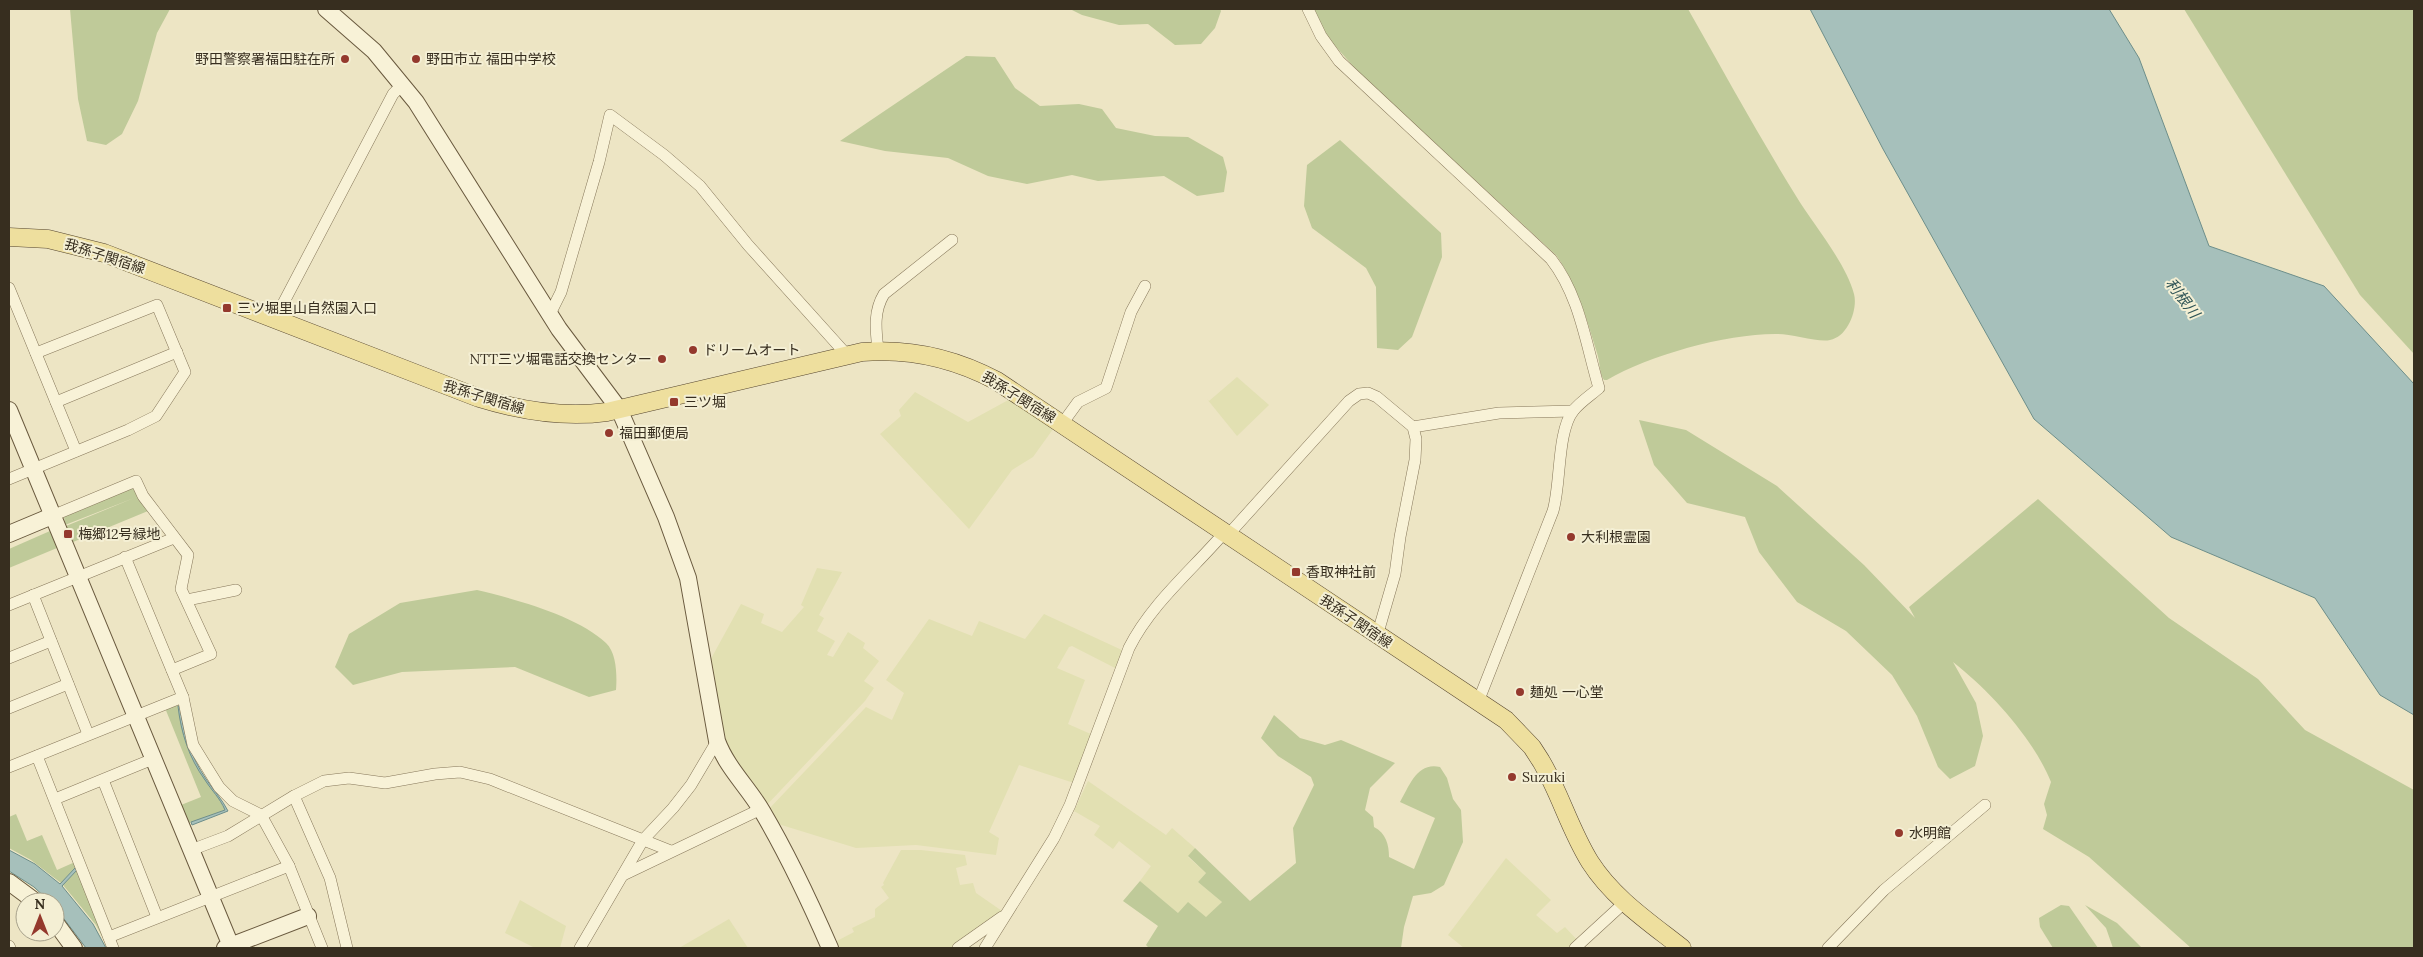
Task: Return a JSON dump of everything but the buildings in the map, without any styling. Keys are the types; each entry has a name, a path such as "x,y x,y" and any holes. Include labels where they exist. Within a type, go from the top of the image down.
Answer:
{"main road":[{"name":"我孫子関宿線","path":"9,237 48,239 104,253 479,398 512,408 567,414 598,413 846,354 878,350 923,353 969,367 997,381 1377,636 1506,720 1532,747 1547,770 1589,860 1624,903 1682,948"}],"street":[{"path":"326,9 374,51 402,85 550,314 619,409 666,518 688,578 717,741 722,754 737,778 761,809 830,948"},
{"path":"1308,9 1321,36 1339,61 1460,175 1537,244 1562,273 1580,317 1600,388 1573,411 1566,423 1558,494 1553,511 1478,702"},
{"path":"275,319 393,94 402,85"},
{"path":"550,314 561,292 599,162 610,115 664,154 700,186 748,245 846,354"},
{"path":"878,350 876,319 880,301 884,294 952,240"},
{"path":"1062,424 1078,402 1106,388 1131,312 1145,286"},
{"path":"9,288 76,451"},
{"path":"9,479 128,430 156,416 185,372 157,305 36,353"},
{"path":"56,402 177,352"},
{"path":"985,948 1003,916 1054,838 1070,805 1137,631 1148,616 1349,400 1359,394 1368,393 1377,397 1413,427 1416,439 1415,460 1395,574 1377,636"},
{"path":"9,410 136,715 210,897 228,947 308,916"},
{"path":"1413,427 1499,413 1573,411"},
{"path":"9,534 136,482 142,496 188,555 181,589 211,654 172,670"},
{"path":"9,605 174,538"},
{"path":"125,557 182,696 193,745 219,787 233,801 261,815 289,866 322,948"},
{"path":"187,600 236,590"},
{"path":"33,595 88,734"},
{"path":"9,658 51,640"},
{"path":"9,708 68,684"},
{"path":"9,767 182,696"},
{"path":"580,948 643,840 673,808 691,785 717,741"},
{"path":"37,756 113,948"},
{"path":"55,799 153,759"},
{"path":"191,850 228,836 312,786 336,778 385,783 435,774 469,773 490,779 671,851"},
{"path":"103,780 157,917"},
{"path":"294,796 330,878 347,948"},
{"path":"1828,948 1884,890 1985,805"},
{"path":"623,875 761,809"},
{"path":"109,937 289,866"},
{"path":"9,882 22,892"},
{"path":"1574,948 1624,903"},
{"path":"958,948 1003,916"},
{"path":"65,936 74,948"}],"shaded area":[{"path":"1237,377 1269,405 1237,436 1207,399 1209,401"},
{"path":"915,392 968,422 1012,398 1056,425 1033,457 1012,470 969,529 880,434 901,416 899,410"},
{"path":"817,568 842,572 819,615 824,618 817,631 835,641 827,655 833,657 848,632 865,643 863,648 879,661 864,681 874,688 865,701 764,808 727,754 707,666 741,604 764,614 761,623 782,632 804,607 801,605"},
{"path":"1044,614 1124,651 1117,669 1072,646 1069,647 1057,668 1085,680 1068,724 1093,735 1074,783 1019,765 989,832 999,838 996,855 916,845 856,848 775,823 766,812 866,707 892,720 904,693 886,680 929,619 972,636 979,621 1025,639"},
{"path":"1088,781 1166,835 1172,828 1195,848 1188,857 1206,873 1198,882 1222,902 1206,918 1178,913 1140,881 1151,866 1119,841 1113,849 1094,835 1100,826 1074,811"},
{"path":"901,850 921,850 965,855 967,865 956,868 960,885 973,883 976,893 1002,911 999,916 952,948 835,948 833,943 854,932 852,928 875,917 875,909 889,898 881,887 884,885 883,883"},
{"path":"1506,858 1551,900 1536,915 1557,933 1565,927 1579,942 1571,948 1464,948 1448,935"},
{"path":"520,900 566,926 560,948 535,948 505,933"},
{"path":"729,919 748,948 679,948"}],"green space":[{"path":"70,9 170,9 157,33 138,101 122,134 106,145 87,141 78,99"},
{"path":"1070,9 1220,9 1221,11 1215,28 1201,44 1175,45 1148,24 1119,25 1082,15"},
{"path":"1313,9 1688,9 1782,173 1850,282 1855,300 1853,314 1847,328 1836,338 1825,341 1778,334 1737,337 1713,342 1667,354 1604,380 1581,302 1570,278 1556,255 1361,75 1329,39"},
{"path":"2184,9 2414,9 2414,354 2360,295"},
{"path":"966,56 995,57 1015,88 1040,106 1079,104 1102,109 1116,128 1155,136 1188,137 1223,157 1227,172 1224,192 1197,196 1164,176 1098,181 1072,175 1027,184 988,176 948,158 885,151 840,141"},
{"path":"1340,140 1441,233 1442,257 1412,337 1398,350 1377,348 1376,287 1366,268 1312,228 1304,206 1307,165"},
{"path":"1639,420 1686,430 1777,486 1864,565 1915,618 1909,607 2038,499 2169,618 2258,679 2305,730 2414,790 2414,948 2191,948 2089,857 2043,829 2047,815 2044,804 2051,782 2043,765 2022,732 1996,701 1953,662 1976,703 1983,736 1975,766 1950,779 1938,767 1917,716 1892,675 1846,631 1797,602 1759,552 1745,517 1687,503 1654,465"},
{"path":"131,488 135,490 148,511 73,542 66,526 134,498 65,525 64,516"},
{"path":"50,531 57,548 9,568 9,549"},
{"path":"477,590 545,610 594,633 610,647 616,672 616,690 589,697 515,667 402,672 353,685 335,667 349,634 400,603"},
{"path":"177,703 191,756 225,810 189,823 181,805 201,797 165,708"},
{"path":"1274,715 1300,738 1325,745 1341,740 1395,763 1370,788 1365,810 1373,817 1374,827 1386,840 1389,857 1414,869 1435,818 1400,802 1415,776 1425,768 1432,766 1440,767 1447,778 1453,799 1461,810 1463,842 1444,885 1431,893 1413,896 1404,927 1401,948 1149,948 1146,945 1158,926 1123,901 1140,881 1178,913 1188,902 1206,917 1222,902 1198,882 1206,873 1188,856 1195,848 1250,901 1296,863 1293,828 1314,785 1311,777 1278,756 1261,738"},
{"path":"16,814 27,841 42,835 57,870 75,862 76,867 61,883 31,860 9,848 9,817"},
{"path":"77,870 105,942 96,925 63,885"},
{"path":"2061,905 2069,906 2098,948 2053,948 2040,927 2039,918"},
{"path":"2085,905 2117,923 2142,948 2113,948 2106,928"}],"water":[{"name":"利根川","path":"1810,9 2109,9 2139,58 2209,246 2324,286 2414,384 2414,715 2380,695 2315,598 2171,537 2034,419 1883,149"},
{"path":"178,706 180,706 183,726 196,762 228,811 192,825 191,822 225,810 199,772 190,754 181,726"},
{"path":"9,850 35,864 60,884 75,868 77,870 62,886 93,924 106,948 86,948 65,920 65,892 39,892 9,871"}],"place":[{"name":"野田警察署福田駐在所","path":"345,59"},
{"name":"野田市立 福田中学校","path":"416,59"},
{"name":"三ツ堀里山自然園入口","path":"227,308"},
{"name":"ドリームオート","path":"693,350"},
{"name":"NTT三ツ堀電話交換センター","path":"662,359"},
{"name":"三ツ堀","path":"674,402"},
{"name":"福田郵便局","path":"609,433"},
{"name":"梅郷12号緑地","path":"68,534"},
{"name":"大利根霊園","path":"1571,537"},
{"name":"香取神社前","path":"1296,572"},
{"name":"麺処 一心堂","path":"1520,692"},
{"name":"Suzuki","path":"1512,777"},
{"name":"水明館","path":"1899,833"}]}
